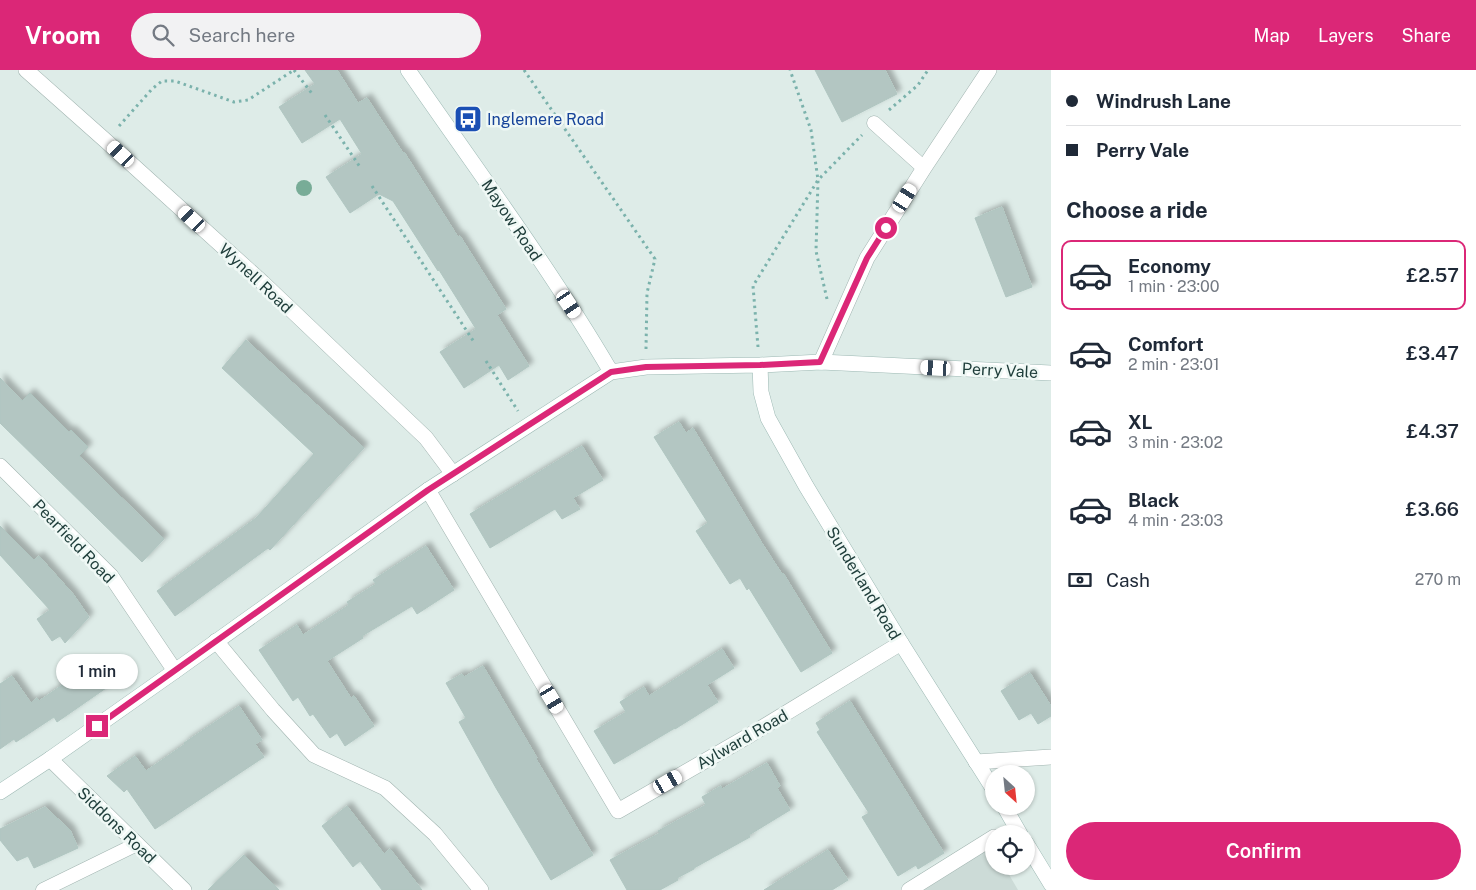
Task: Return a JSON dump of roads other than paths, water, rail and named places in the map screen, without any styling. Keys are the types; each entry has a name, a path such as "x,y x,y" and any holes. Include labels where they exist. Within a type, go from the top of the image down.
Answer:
{"street":[{"name":"Wynell Road","path":"26,70 263,284 426,438 453,474"},
{"name":"Mayow Road","path":"408,70 533,250 589,334 611,372"},
{"path":"820,362 867,258 924,168 990,70"},
{"name":"Perry Vale","path":"0,792 175,671 428,490 611,372 646,367 820,362 1051,373"},
{"name":"Sunderland Road","path":"760,365 761,392 768,418 806,486 901,643 985,776"},
{"name":"Pearfield Road","path":"0,466 111,576 175,671"},
{"name":"Aylward Road","path":"428,490 618,810 750,735 901,643"},
{"path":"216,641 273,710 314,755 385,788 435,834 481,890"},
{"path":"976,762 1051,756"},
{"name":"Siddons Road","path":"50,759 184,890"},
{"path":"909,890 985,843"},
{"path":"1035,858 1051,884"}],"lane":[{"path":"874,123 924,168"},
{"path":"43,890 138,844"}],"place":[{"name":"Inglemere Road","path":"468,119"}]}
